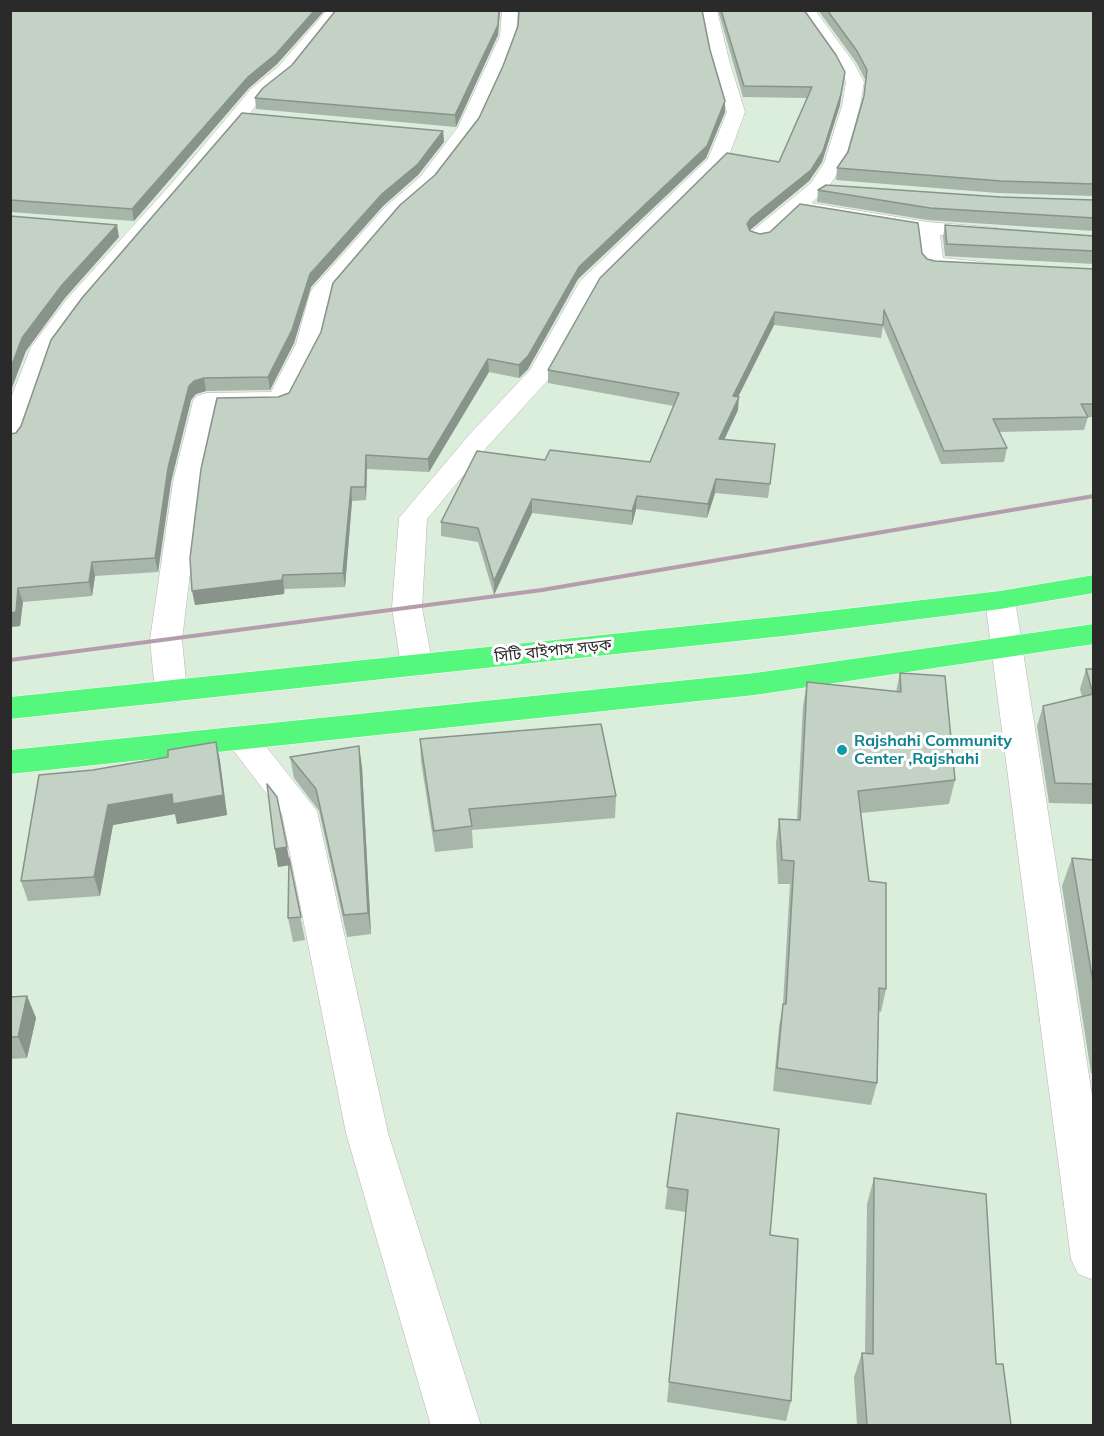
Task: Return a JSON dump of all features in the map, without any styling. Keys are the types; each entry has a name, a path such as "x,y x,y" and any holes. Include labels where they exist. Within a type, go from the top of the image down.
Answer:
{"main road":[{"name":"সিটি বাইপাস সড়ক","path":"10,708 793,625 1000,600 1094,584"},
{"path":"10,762 744,685 1094,634"}],"street":[{"path":"10,438 40,352 75,304 179,187 257,93 285,70 336,10"},
{"path":"171,692 166,640 187,482 206,401 280,400 308,344 321,293 392,211 427,181 462,135 492,76 508,36 510,10"},
{"path":"417,666 407,608 413,518 478,441 541,373 588,286 717,161 736,112 720,60 709,10"},
{"path":"759,237 777,219 819,187 834,163 851,106 855,82 845,63 806,10"},
{"path":"239,116 261,118"},
{"path":"437,132 462,135"},
{"path":"819,187 843,189"},
{"path":"795,207 928,228 1011,234"},
{"path":"117,228 139,230"},
{"path":"928,228 933,264 991,268"},
{"path":"1000,600 1094,1259"},
{"path":"241,738 299,811 367,1133 456,1425"}],"building":[{"path":"10,10 315,10 276,54 248,77 132,209 10,200"},
{"path":"336,10 499,10 498,25 455,115 255,98 263,88 292,65"},
{"path":"519,10 702,10 710,50 725,101 707,146 579,267 528,356 519,365 488,359 428,459 366,455 365,487 351,487 343,573 283,575 282,580 192,591 190,558 201,469 217,398 278,397 289,393 321,332 333,283 400,205 435,175 479,118 503,66 518,26"},
{"path":"721,10 804,10 836,55 845,72 841,94 823,151 811,170 751,218 747,224 750,231 760,234 770,232 800,204 918,223 922,253 927,259 935,261 1094,269 1094,404 1081,404 1088,417 993,419 1007,448 944,451 884,310 883,325 775,312 733,396 739,397 719,439 775,444 770,484 716,479 708,504 637,496 632,511 532,499 494,581 478,528 441,522 477,451 545,460 550,450 650,462 679,393 548,370 600,278 727,153 779,162 812,87 744,86"},
{"path":"827,10 1094,10 1094,184 1001,181 837,168 848,152 864,96 867,70 857,51"},
{"path":"242,113 443,131 418,164 382,194 310,274 292,330 268,377 204,378 194,381 189,386 168,468 155,558 92,562 89,582 18,588 16,612 10,613 10,434 16,433 21,426 51,340 82,298"},
{"path":"826,185 1000,197 1094,200 1094,218 930,208 818,190"},
{"path":"10,216 117,225 62,285 22,338 10,370"},
{"path":"945,225 1094,236 1094,251 947,244"},
{"path":"1086,669 1094,669 1094,784 1055,783 1043,706 1093,694"},
{"path":"900,673 945,676 955,780 858,791 869,881 886,883 886,989 879,988 877,1083 777,1068 783,1004 786,1004 794,861 782,860 779,819 800,820 807,682 901,692"},
{"path":"601,724 616,796 469,809 472,826 434,831 420,739"},
{"path":"216,742 223,795 173,804 172,794 108,805 94,877 21,881 39,775 93,770 168,757 168,750"},
{"path":"359,746 368,913 344,915 316,789 290,757"},
{"path":"267,784 277,797 287,847 275,849"},
{"path":"289,858 301,917 288,918"},
{"path":"1072,858 1094,860 1094,988"},
{"path":"27,996 18,1037 10,1037 10,997"},
{"path":"677,1113 779,1129 770,1235 798,1239 791,1401 669,1382 688,1190 667,1187"},
{"path":"874,1178 986,1194 996,1364 1003,1364 1011,1425 867,1425 862,1353 873,1354"}],"railway":[{"path":"10,660 542,590 1094,496"}],"place":[{"name":"Rajshahi Community Center ,Rajshahi","path":"842,750"}]}
